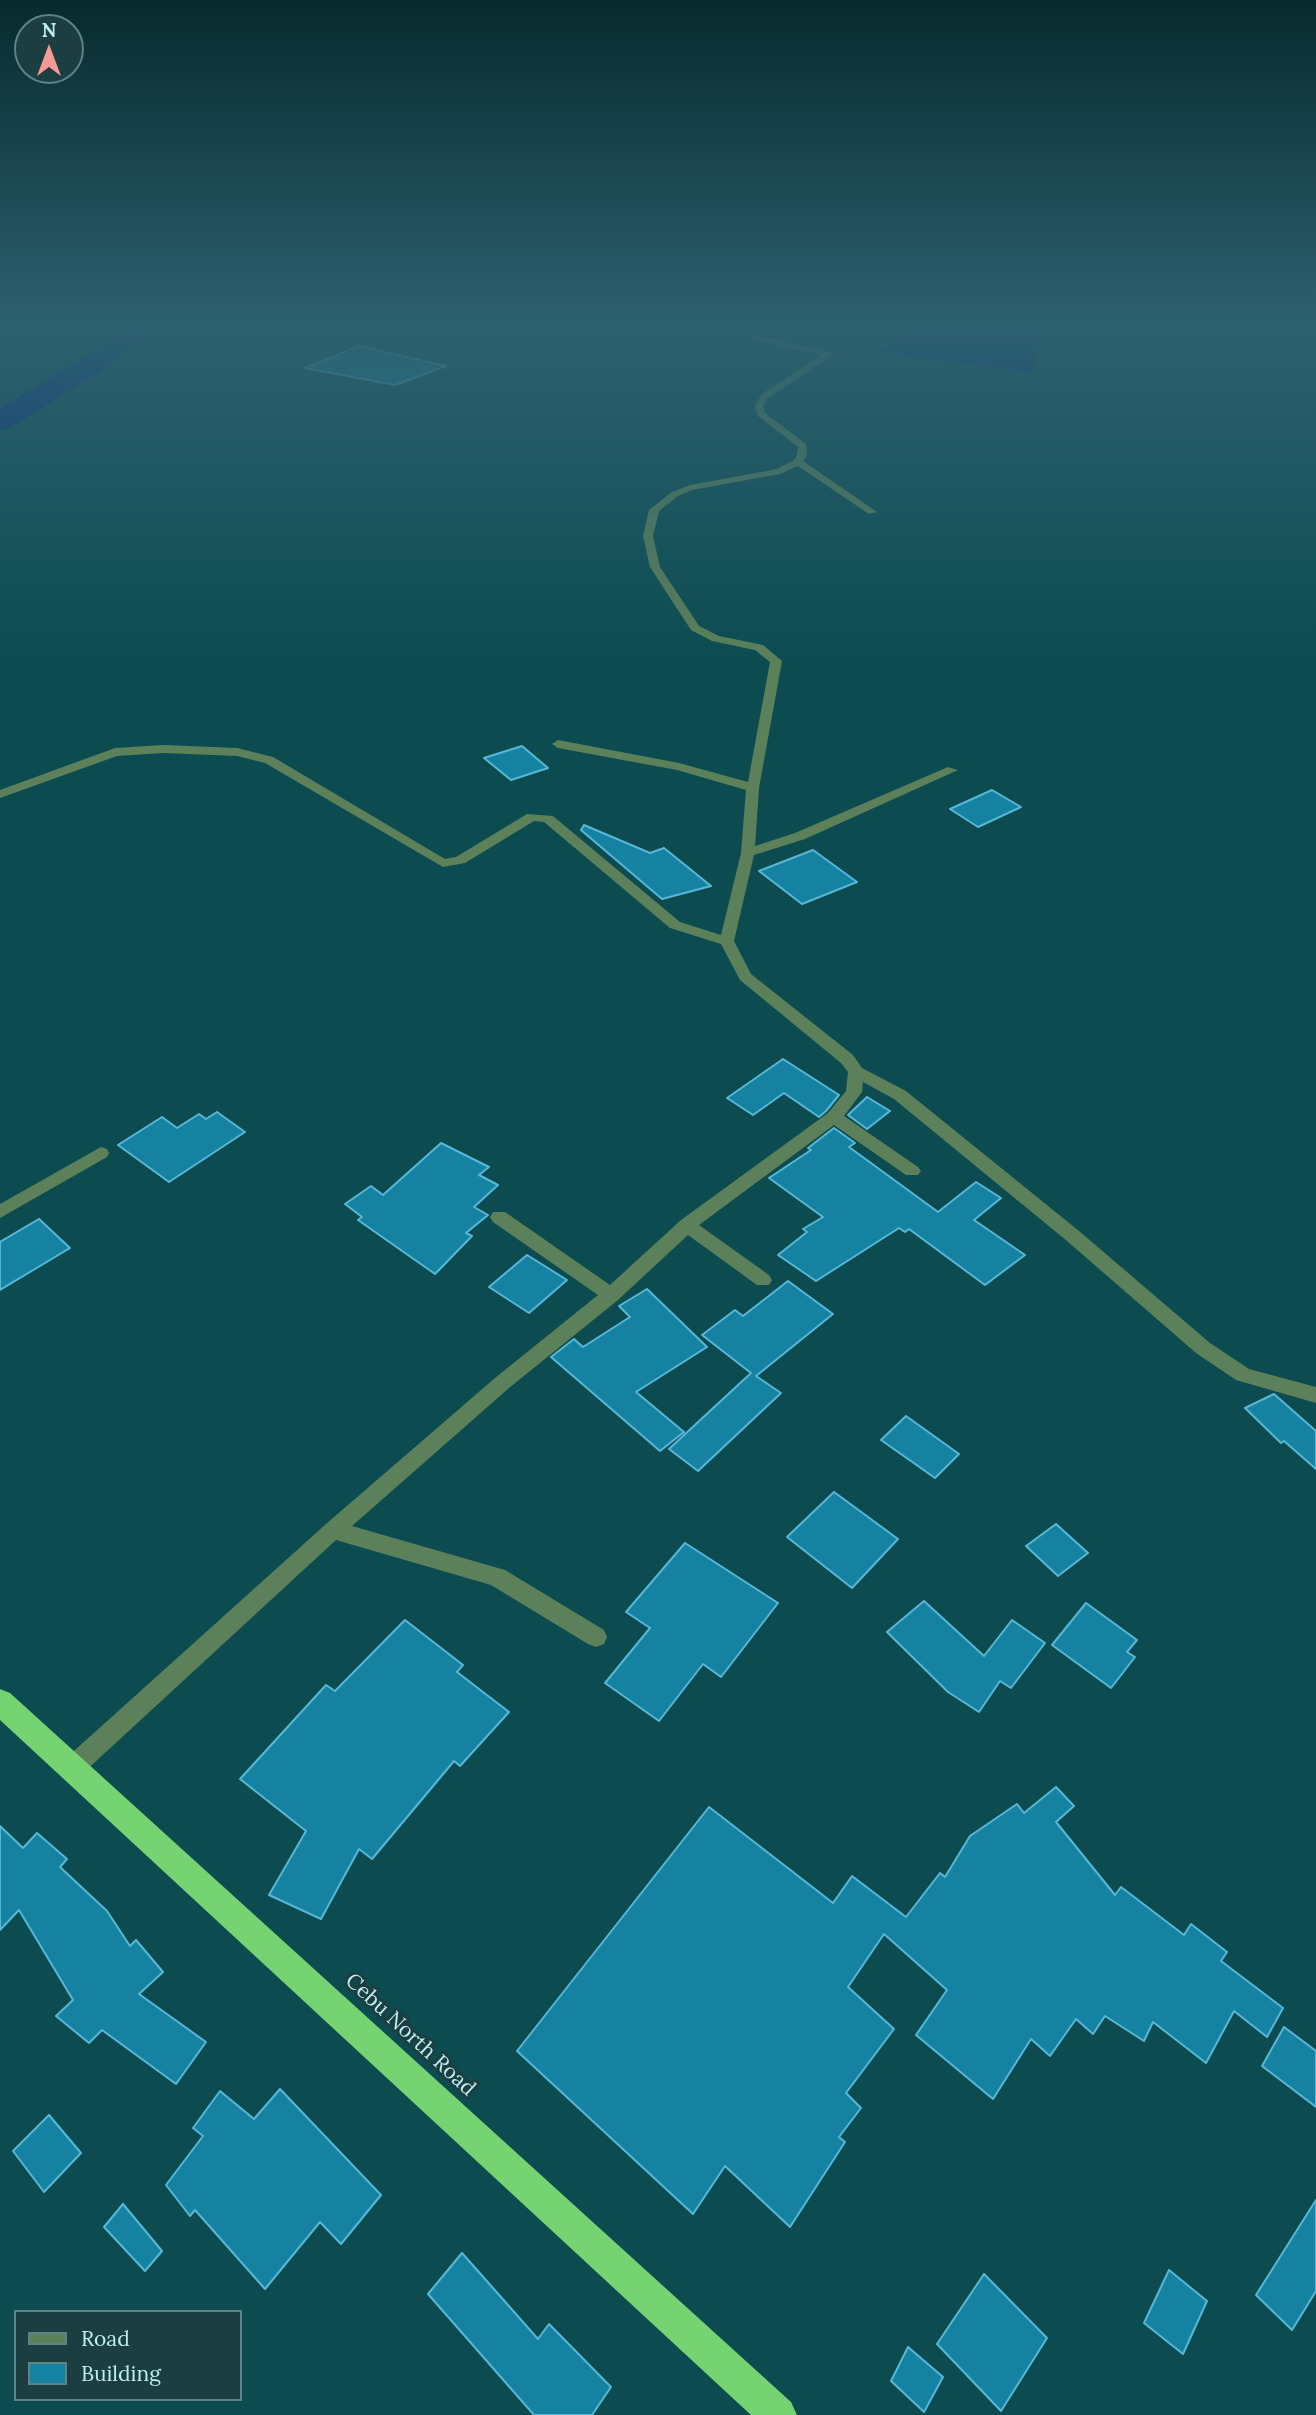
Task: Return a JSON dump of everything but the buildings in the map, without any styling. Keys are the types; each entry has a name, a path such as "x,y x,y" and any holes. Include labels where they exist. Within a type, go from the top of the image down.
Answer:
{"highway":[{"name":"Cebu North Road","path":"0,1702 778,2415"}],"street":[{"path":"793,439 803,446 797,462"},
{"path":"797,462 872,512"},
{"path":"797,462 757,476 690,488 675,494 654,510 647,530 655,566 695,628 716,639 758,647 776,661 753,788 748,853 727,941 744,977 847,1059 856,1072 900,1095 928,1117 1203,1348 1243,1375 1316,1395"},
{"path":"558,744 679,767 753,788"},
{"path":"0,794 115,752 163,749 237,752 269,760 443,863 460,860 532,817 548,819 676,925 727,941"},
{"path":"748,853 800,836 953,770"},
{"path":"73,1767 334,1530 502,1383 611,1295 687,1225 834,1118 853,1092 856,1072"},
{"path":"834,1118 912,1171"},
{"path":"0,1212 102,1153"},
{"path":"499,1217 611,1295"},
{"path":"687,1225 763,1280"},
{"path":"334,1530 497,1577 596,1637"}]}
